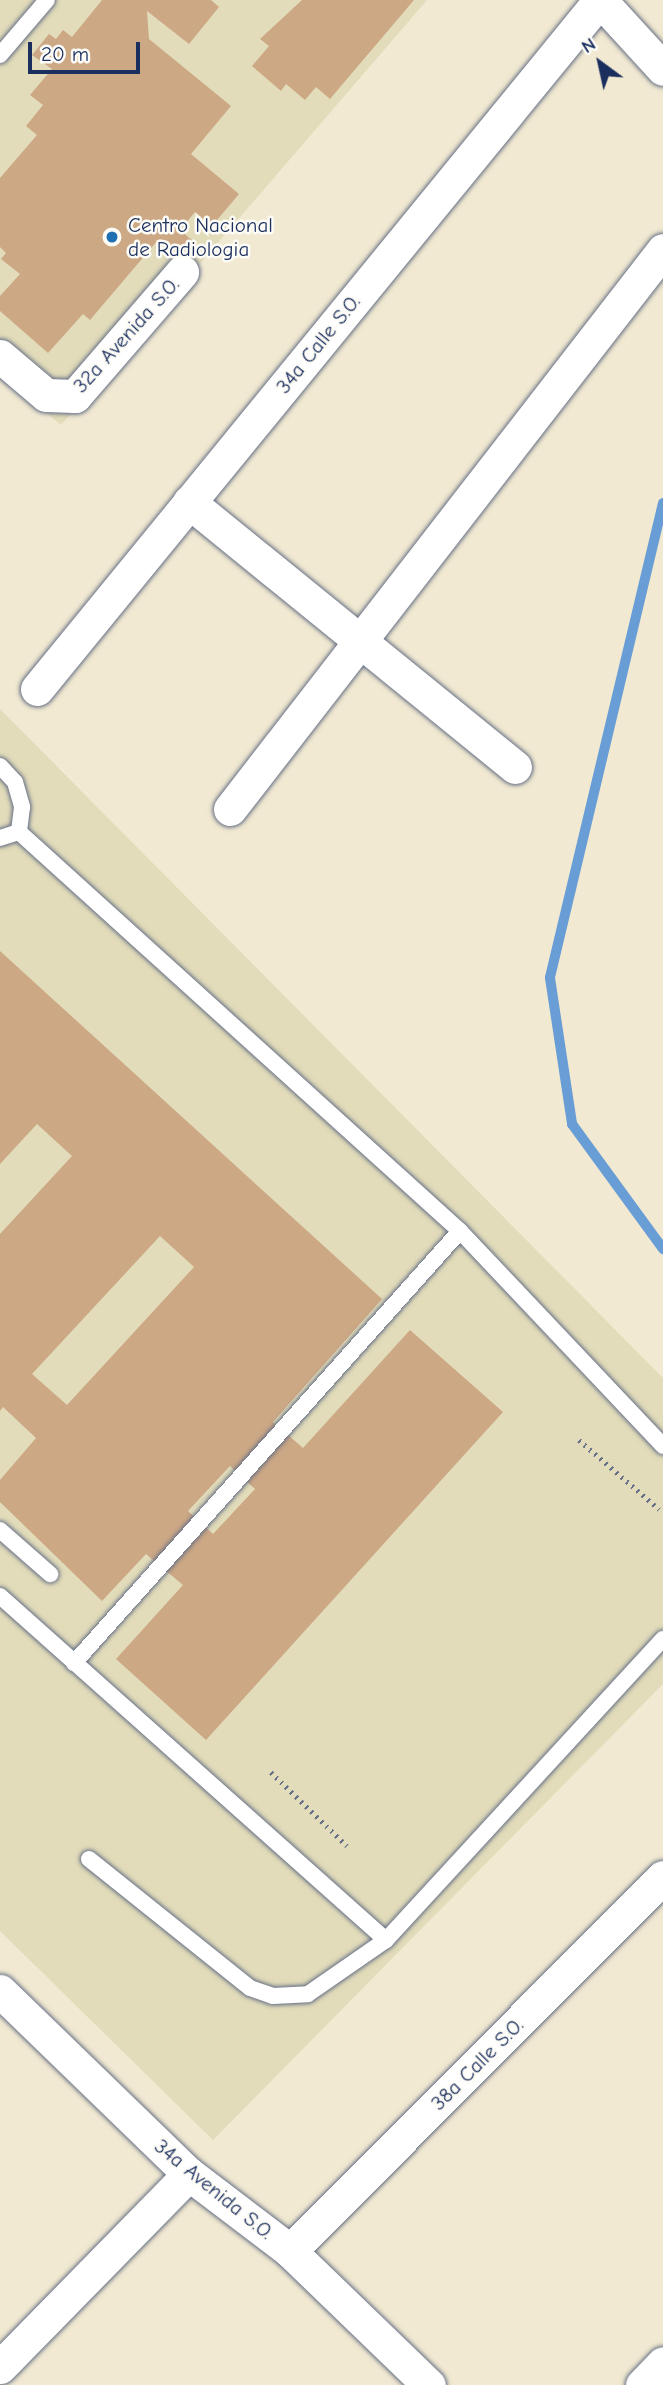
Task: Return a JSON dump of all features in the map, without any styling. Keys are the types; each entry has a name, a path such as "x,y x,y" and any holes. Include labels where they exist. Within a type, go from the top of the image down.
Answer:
{"street":[{"path":"600,0 663,69"},
{"name":"34a Calle S.O.","path":"37,688 600,0"},
{"path":"230,809 362,643 663,250"},
{"name":"32a Avenida S.O.","path":"0,356 46,396 75,396 182,272"},
{"path":"189,502 516,767"},
{"name":"38a Calle S.O.","path":"290,2251 663,1877"},
{"name":"34a Avenida S.O.","path":"0,1991 189,2174 290,2251 429,2385"},
{"path":"0,2367 189,2174"},
{"path":"642,2385 663,2363"}],"lane":[{"path":"0,55 47,0"},
{"path":"0,765 15,782 22,807 19,832"},
{"path":"0,838 19,832"},
{"path":"19,832 460,1231 663,1446"},
{"path":"74,1663 460,1231"},
{"path":"0,1530 50,1574"},
{"path":"0,1596 386,1940"},
{"path":"89,1859 250,1988 273,1996 308,1994 332,1983 386,1940 663,1639"}],"path":[{"path":"579,1440 659,1508"},
{"path":"271,1772 347,1846"}],"shaded area":[{"name":"Centro Nacional de Radiologia","path":"0,0 427,0 61,425 0,375"},
{"path":"0,709 663,1378 663,1684 213,2140 0,1931"}],"building":[{"path":"102,0 211,0 219,7 189,44 147,11 149,39 231,106 191,154 239,194 212,226 195,212 180,230 193,241 179,258 158,240 90,320 83,314 48,353 0,311 0,296 20,274 1,259 6,253 0,247 0,178 37,135 26,126 43,105 30,95 52,69 32,55 49,34 56,39 63,30 72,37"},
{"path":"302,0 414,0 330,99 316,87 305,100 286,84 281,91 252,66 269,46 260,39"},
{"path":"0,951 382,1299 273,1422 303,1448 410,1330 503,1412 206,1740 116,1659 183,1585 146,1554 102,1601 0,1502 0,1480 36,1438 3,1407 0,1411 0,1234 72,1156 37,1124 0,1164","holes":["160,1236 194,1267 67,1405 32,1374","230,1466 255,1489 213,1534 188,1511"]}],"waterway":[{"path":"663,503 550,978 572,1124 663,1249"}],"place":[{"name":"Centro Nacional de Radiologia","path":"112,237"}]}
